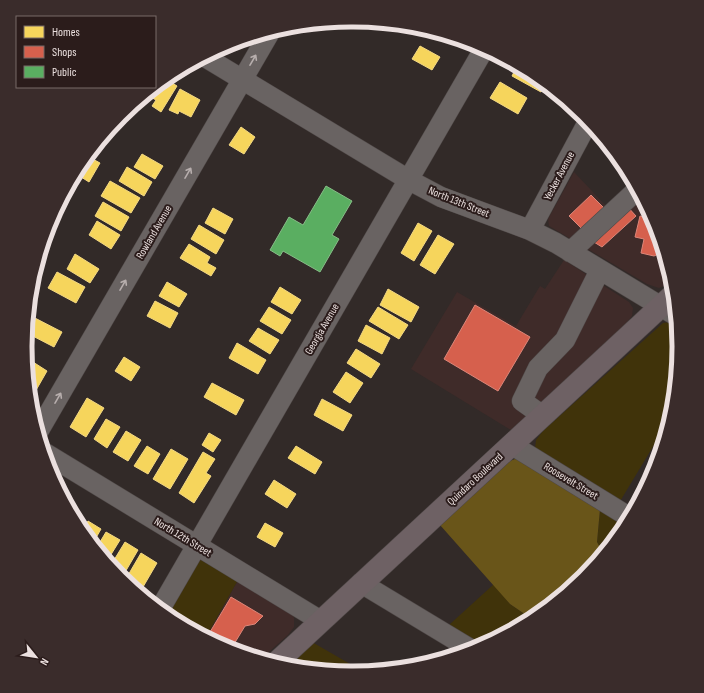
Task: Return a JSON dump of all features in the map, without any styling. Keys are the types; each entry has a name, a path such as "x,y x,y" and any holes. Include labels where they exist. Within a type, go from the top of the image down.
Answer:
{"main road":[{"name":"Quindaro Boulevard","path":"281,658 543,416 669,307"}],"street":[{"name":"Rowland Avenue","path":"42,425 266,39"},
{"name":"Georgia Avenue","path":"163,604 481,54"},
{"name":"North 13th Street","path":"210,60 409,180 441,197 530,230 600,270 669,306"},
{"name":"Yecker Avenue","path":"530,230 585,128"},
{"path":"570,252 633,194"},
{"path":"543,416 522,401 538,368 565,340 600,270"},
{"name":"Roosevelt Street","path":"512,445 624,514"},
{"name":"North 12th Street","path":"52,458 321,621"},
{"path":"361,583 465,645"}],"shaded area":[{"path":"574,172 609,209 635,197 655,244 665,285 659,288 647,284 549,226 548,219"},
{"path":"564,260 629,302 633,308 632,316 625,325 511,430 411,369 457,292 516,326 540,286 545,289"},
{"path":"671,322 672,346 669,388 661,429 658,438 619,503 535,449 536,440 543,431 663,323"},
{"path":"515,459 522,460 600,509 597,542 600,547 563,587 526,615 510,604 440,525 510,461"},
{"path":"600,509 620,521 600,547 597,542"},
{"path":"201,560 238,580 209,632 169,608 196,561"},
{"path":"238,580 291,611 294,618 294,627 288,635 266,654 230,642 209,632"},
{"path":"494,584 510,604 526,615 476,641 449,625"},
{"path":"312,642 353,666 331,665 294,661"}],"building: Homes":[{"path":"420,46 440,57 432,70 412,59"},
{"path":"514,71 542,90 541,92 512,76"},
{"path":"500,82 527,98 518,114 490,98"},
{"path":"172,83 177,86 161,112 152,106 156,100 152,98"},
{"path":"180,89 200,100 191,117 179,111 178,114 169,110"},
{"path":"241,127 255,137 244,154 229,145"},
{"path":"142,154 163,166 155,179 134,167"},
{"path":"93,159 100,163 89,182 81,177"},
{"path":"127,167 152,182 144,196 119,181"},
{"path":"110,181 140,198 131,213 101,196"},
{"path":"103,202 129,217 121,231 95,216"},
{"path":"213,208 233,219 225,234 205,223"},
{"path":"97,221 120,235 111,249 89,235"},
{"path":"418,223 432,231 414,261 401,253"},
{"path":"199,225 224,240 216,254 191,239"},
{"path":"438,235 454,244 435,274 420,265"},
{"path":"189,244 210,257 207,263 216,268 211,276 180,258"},
{"path":"75,254 99,269 90,283 67,269"},
{"path":"57,272 85,287 76,303 48,288"},
{"path":"167,282 187,294 179,307 159,296"},
{"path":"280,287 301,300 292,314 271,302"},
{"path":"388,289 419,307 411,322 380,305"},
{"path":"155,301 178,313 170,328 147,316"},
{"path":"269,307 291,320 282,334 260,321"},
{"path":"378,307 408,325 399,339 369,321"},
{"path":"34,317 62,332 54,347 33,336"},
{"path":"366,325 390,338 382,354 358,341"},
{"path":"258,328 279,340 270,354 249,341"},
{"path":"237,343 266,360 258,374 229,358"},
{"path":"356,349 380,364 371,378 347,363"},
{"path":"124,357 140,367 131,381 115,371"},
{"path":"33,362 47,371 36,391 35,388"},
{"path":"346,372 363,383 350,403 333,392"},
{"path":"212,383 244,400 236,415 204,397"},
{"path":"87,398 104,408 86,437 70,427"},
{"path":"322,399 352,415 343,431 314,415"},
{"path":"106,419 120,427 107,448 94,439"},
{"path":"126,431 141,440 128,461 113,452"},
{"path":"209,433 221,440 213,452 202,445"},
{"path":"147,446 160,454 148,474 134,466"},
{"path":"296,446 322,462 315,474 288,458"},
{"path":"171,449 188,459 170,489 153,479"},
{"path":"203,452 215,459 206,473 211,476 194,503 179,493"},
{"path":"274,480 296,494 287,508 265,494"},
{"path":"88,521 101,529 96,537 86,524"},
{"path":"265,523 283,533 275,547 257,537"},
{"path":"106,532 120,540 111,555 100,542"},
{"path":"125,542 138,550 125,571 114,560"},
{"path":"141,553 157,563 143,587 128,574"}],"building: Shops":[{"path":"591,195 604,208 582,229 569,216"},
{"path":"626,205 636,216 602,247 589,239"},
{"path":"640,216 644,217 658,254 654,256 641,253 644,239 635,237"},
{"path":"475,305 530,337 498,391 444,359"},
{"path":"231,597 263,616 255,624 245,626 234,644 210,632"}],"building: Public":[{"path":"326,186 352,201 332,235 339,239 320,272 283,251 280,256 270,250 289,217 303,225"}]}
